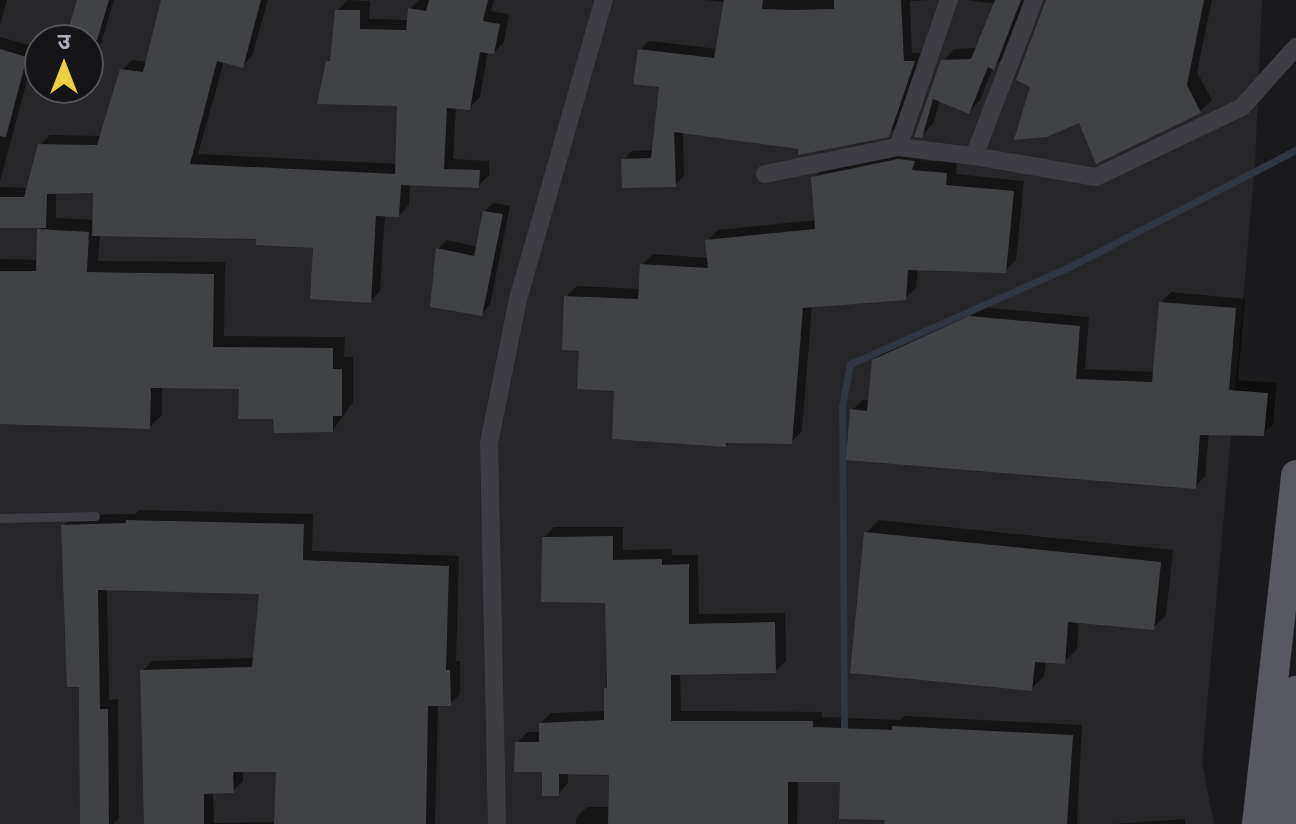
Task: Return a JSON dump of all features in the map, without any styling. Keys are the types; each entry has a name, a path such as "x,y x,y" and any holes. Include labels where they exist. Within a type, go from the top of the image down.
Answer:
{"main road":[{"path":"1257,824 1296,475"},
{"path":"1283,824 1284,782 1296,691"}],"street":[{"path":"497,824 489,443 518,299 604,0"},
{"path":"898,147 949,0"},
{"path":"974,156 1034,0"},
{"path":"765,174 898,147 974,156 1096,177 1242,107 1296,47"}],"lane":[{"path":"0,518 95,516"}],"shaded area":[{"path":"0,0 1262,0 1255,165 1202,762 1214,824 0,824"}],"building":[{"path":"77,0 109,0 102,24 70,24"},
{"path":"161,0 261,0 243,68 217,61 190,164 395,174 397,106 317,104 326,61 330,61 335,10 360,10 360,29 406,30 408,8 426,11 429,0 488,0 483,21 500,24 494,54 480,52 470,110 447,108 444,169 480,170 479,188 401,185 399,217 376,216 371,303 310,299 313,248 256,245 256,239 92,236 93,193 47,194 46,228 0,228 0,197 24,197 38,144 97,145 120,69 143,72"},
{"path":"724,0 763,0 762,9 793,10 834,9 834,0 901,0 904,61 915,61 889,137 798,155 799,149 674,132 676,187 622,188 621,159 651,158 659,87 633,84 638,49 714,58"},
{"path":"995,0 1021,0 994,70 988,67 969,114 933,99 922,138 914,137 941,60 971,59"},
{"path":"1046,0 1204,0 1187,85 1201,113 1096,164 1079,123 1047,137 1014,140 1030,87 1016,80"},
{"path":"0,49 24,56 24,68 6,137 0,136"},
{"path":"898,159 915,161 912,170 947,173 946,185 1014,191 1006,273 908,270 906,300 803,308 792,444 726,443 726,447 612,439 614,391 577,389 579,351 562,350 564,296 638,299 640,264 708,268 705,240 815,229 811,177"},
{"path":"483,211 503,214 482,316 430,307 436,248 474,256"},
{"path":"37,229 89,232 87,272 214,274 213,347 333,348 333,369 342,369 342,416 333,416 333,432 274,433 273,419 238,419 239,389 151,388 150,429 0,424 0,271 36,271"},
{"path":"1159,302 1236,308 1229,390 1268,393 1264,436 1200,435 1196,489 846,460 850,409 867,411 872,360 969,316 1080,326 1076,379 1152,382"},
{"path":"126,520 304,524 303,560 449,566 446,670 450,670 451,706 428,706 426,824 274,824 276,772 233,772 234,793 204,794 204,824 144,824 140,670 252,667 259,594 98,590 100,709 108,709 109,824 80,824 79,687 67,687 61,525 126,523"},
{"path":"864,532 1161,562 1154,630 1068,622 1065,664 1035,662 1032,691 850,673"},
{"path":"613,536 613,560 662,559 662,565 689,564 689,624 775,622 776,673 671,675 671,721 813,721 813,727 892,730 892,726 1073,735 1067,824 884,824 885,820 839,819 840,782 788,782 788,824 608,824 609,775 559,774 559,796 542,796 542,772 514,772 515,742 539,742 539,723 604,720 604,688 607,688 605,603 541,602 542,537"}],"waterway":[{"path":"844,738 842,406 850,364 1071,266 1296,150"}]}
